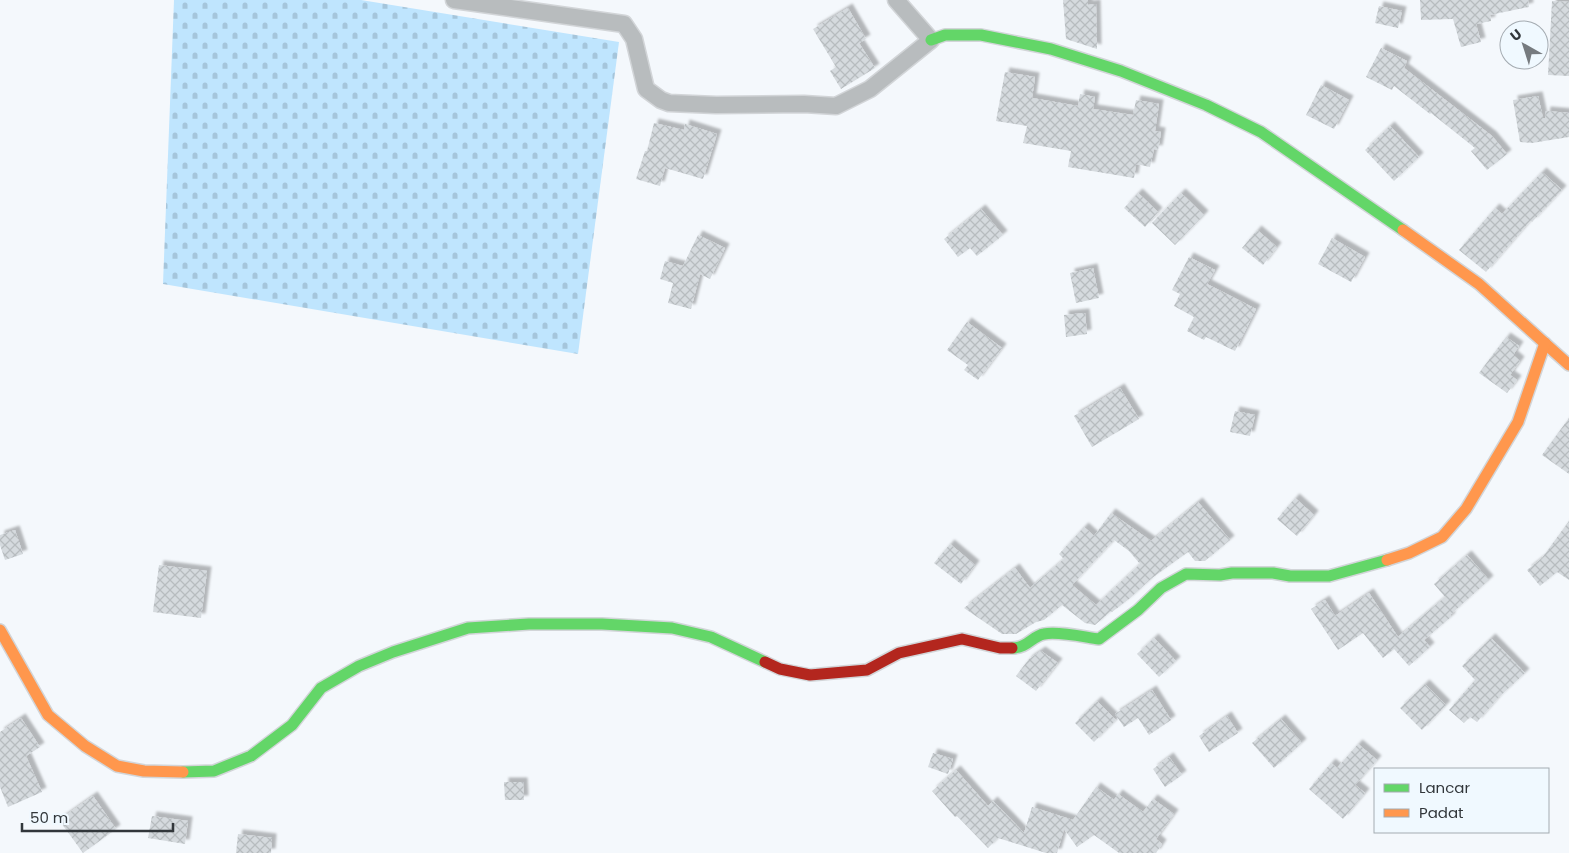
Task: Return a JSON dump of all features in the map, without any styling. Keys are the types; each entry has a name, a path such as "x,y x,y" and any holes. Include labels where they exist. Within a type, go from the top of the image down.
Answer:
{"street":[{"path":"454,0 624,24 634,39 646,89 661,100 670,102 716,106 804,104 836,106 870,89 931,40 945,35 981,35 1051,49 1121,71 1206,105 1261,132 1368,204 1479,284 1569,364"},
{"path":"896,0 931,40"},
{"path":"0,630 48,716 85,746 117,766 144,771 172,773 214,771 251,756 292,725 321,688 359,666 393,652 468,628 529,624 602,624 672,628 711,637 780,669 810,675 867,670 899,653 962,639 1000,648 1020,648 1043,634 1070,635 1099,640 1138,610 1161,588 1186,574 1273,573 1290,576 1329,576 1409,553 1442,537 1466,508 1518,422 1545,344"}],"green space":[{"path":"174,0 361,0 619,42 578,354 163,284"}],"building":[{"path":"1063,0 1088,0 1088,5 1096,4 1097,49 1066,39"},
{"path":"1420,0 1528,0 1529,7 1490,15 1491,21 1476,24 1481,42 1461,47 1453,19 1421,20"},
{"path":"1552,1 1569,2 1569,76 1548,75"},
{"path":"1379,6 1402,11 1398,28 1375,23"},
{"path":"848,8 866,39 859,43 875,68 841,89 830,71 836,67 813,29"},
{"path":"1381,48 1407,61 1404,68 1492,136 1507,154 1487,170 1471,151 1475,148 1431,113 1394,86 1392,90 1366,77"},
{"path":"1005,72 1035,77 1032,98 1078,106 1080,94 1095,97 1093,109 1133,115 1136,100 1159,104 1155,131 1161,132 1158,150 1154,149 1150,167 1136,164 1134,178 1068,167 1071,151 1023,143 1027,126 996,121"},
{"path":"1321,85 1349,100 1334,129 1306,115"},
{"path":"1538,96 1543,118 1545,118 1546,111 1569,113 1569,137 1532,143 1520,142 1513,100"},
{"path":"654,123 684,130 685,124 717,134 703,179 665,168 660,186 636,179 645,151 647,151"},
{"path":"1390,126 1419,157 1394,181 1365,150"},
{"path":"1542,172 1562,190 1532,222 1531,220 1486,272 1459,250 1495,208 1502,214"},
{"path":"1138,193 1158,212 1145,227 1124,208"},
{"path":"1181,193 1204,215 1175,245 1152,223"},
{"path":"981,209 1003,235 977,256 970,248 958,257 944,239"},
{"path":"1257,230 1277,247 1263,265 1242,248"},
{"path":"698,235 725,248 710,279 700,274 691,309 668,303 673,283 660,279 665,261 683,266"},
{"path":"1332,238 1365,257 1351,282 1318,264"},
{"path":"1189,257 1215,270 1207,284 1256,309 1235,351 1206,337 1204,340 1187,331 1194,317 1174,306 1180,294 1172,290"},
{"path":"1093,268 1099,298 1076,303 1070,273"},
{"path":"1085,313 1087,334 1066,337 1064,315"},
{"path":"967,322 1002,348 978,380 964,370 968,365 947,350"},
{"path":"1506,337 1519,346 1513,355 1520,361 1510,375 1517,380 1507,393 1479,373"},
{"path":"1120,388 1139,419 1092,447 1074,416"},
{"path":"1235,411 1255,415 1250,436 1230,432"},
{"path":"1569,418 1569,474 1542,455"},
{"path":"1295,498 1314,515 1297,536 1277,519"},
{"path":"1198,502 1230,540 1205,561 1195,561 1188,552 1152,578 1129,599 1095,625 1085,623 1062,605 1044,620 1036,622 1016,634 1002,634 964,608 1015,568 1030,588 1064,559 1059,554 1084,527 1094,536 1111,513 1151,541","holes":["1114,540 1129,551 1140,564 1096,605 1072,585"]},
{"path":"1569,521 1569,580 1557,572 1540,586 1527,570 1542,558"},
{"path":"15,530 23,554 5,560 0,545 0,535"},
{"path":"950,544 975,565 961,584 934,563"},
{"path":"1467,555 1489,580 1424,640 1430,647 1409,666 1394,649 1383,658 1363,633 1338,650 1311,609 1325,600 1335,616 1369,593 1398,637 1445,597 1434,584"},
{"path":"159,565 207,571 201,618 153,612"},
{"path":"1154,638 1176,661 1159,677 1137,654"},
{"path":"1491,638 1525,673 1498,698 1477,722 1470,717 1464,723 1449,710 1475,680 1462,666"},
{"path":"1041,651 1058,663 1036,691 1016,676 1029,659"},
{"path":"1425,684 1446,705 1422,730 1400,708"},
{"path":"1152,690 1171,720 1149,735 1138,718 1124,727 1115,714"},
{"path":"1097,701 1116,720 1094,742 1075,723"},
{"path":"1227,716 1238,733 1209,752 1199,736"},
{"path":"21,718 40,747 26,756 42,792 8,807 0,787 0,732"},
{"path":"1281,719 1302,743 1274,768 1252,743"},
{"path":"1358,744 1377,760 1355,785 1365,793 1343,819 1309,789 1331,763 1337,768"},
{"path":"933,753 953,759 948,774 928,767"},
{"path":"1169,757 1182,775 1165,787 1153,769"},
{"path":"956,770 988,806 993,801 1024,833 1032,807 1073,820 1096,787 1114,800 1118,794 1143,812 1153,799 1174,814 1156,839 1162,844 1156,853 1119,853 1094,835 1077,847 1064,829 1057,853 1046,853 998,838 988,848 957,816 955,817 932,791"},
{"path":"504,782 523,782 524,800 505,800"},
{"path":"93,796 116,829 83,853 59,820"},
{"path":"152,816 188,821 185,844 148,838"},
{"path":"238,834 272,838 271,853 236,853"}],"traffic: fast":[{"path":"931,40 945,35 981,35 1051,49 1121,71 1206,105 1261,132 1403,230"},
{"path":"1012,648 1022,646 1040,635 1050,633 1099,639 1138,610 1161,588 1186,574 1273,573 1290,576 1329,576 1387,560"},
{"path":"183,772 214,771 251,756 292,725 321,688 359,666 393,652 468,628 529,624 602,624 672,628 711,637 765,662"}],"traffic: slow":[{"path":"1403,230 1479,284 1569,365"},
{"path":"1387,560 1409,553 1442,537 1466,509 1518,422 1545,343"},
{"path":"0,630 48,715 85,746 117,766 144,771 183,772"}],"traffic: jam":[{"path":"765,662 780,669 810,675 867,670 899,653 962,639 1000,648 1012,648"}]}
